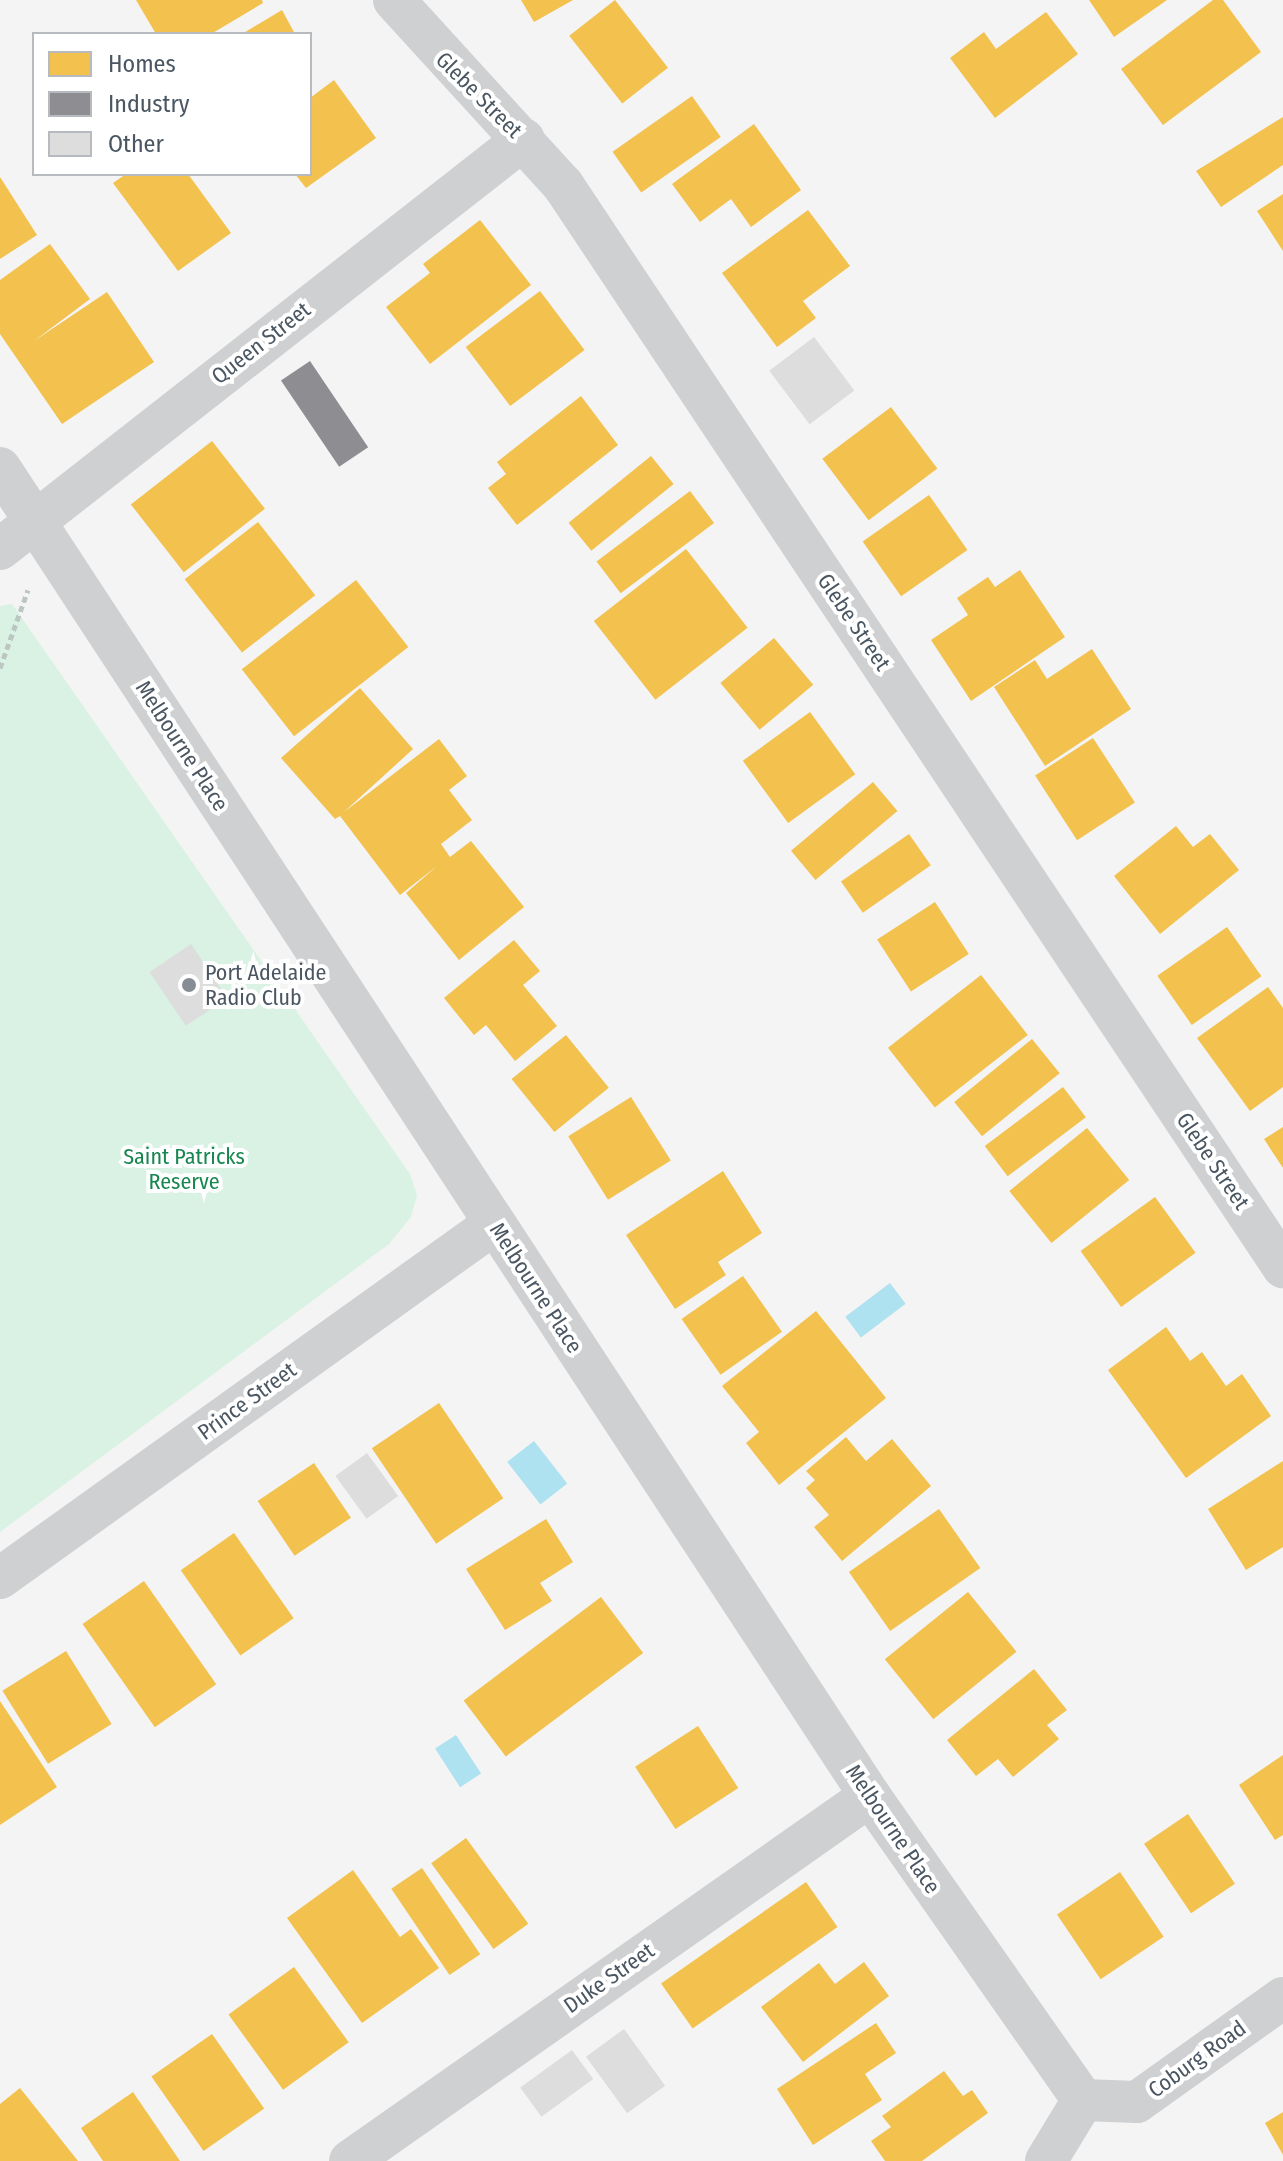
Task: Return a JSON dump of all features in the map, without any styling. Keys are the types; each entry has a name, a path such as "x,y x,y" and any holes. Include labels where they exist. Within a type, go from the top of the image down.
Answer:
{"street":[{"name":"Glebe Street","path":"394,0 563,185 1283,1267"},
{"name":"Queen Street","path":"0,549 524,139"},
{"name":"Melbourne Place","path":"0,468 870,1796 1083,2100"},
{"name":"Prince Street","path":"0,1578 494,1224"},
{"name":"Duke Street","path":"350,2161 870,1796"},
{"name":"Coburg Road","path":"1083,2100 1137,2102 1283,1998"},
{"path":"1046,2161 1083,2100"}],"path":[{"path":"0,668 30,588"}],"green space":[{"name":"Saint Patricks Reserve","path":"12,604 410,1174 417,1195 411,1217 389,1244 0,1532 0,606"}],"water":[{"path":"890,1283 906,1304 861,1337 845,1317"},
{"path":"534,1441 567,1484 540,1504 507,1462"},
{"path":"456,1735 481,1774 460,1787 435,1749"}],"building: Homes":[{"path":"136,0 262,0 263,3 214,32 155,32"},
{"path":"521,0 573,0 534,22"},
{"path":"615,0 668,68 622,103 569,36"},
{"path":"1089,0 1167,0 1114,37"},
{"path":"1213,0 1223,0 1261,52 1163,125 1121,69"},
{"path":"282,10 294,32 245,32"},
{"path":"1046,12 1078,54 995,118 950,58 984,32 996,49"},
{"path":"334,80 376,138 306,188 297,176 312,176 312,96"},
{"path":"692,96 721,137 641,193 613,152"},
{"path":"1283,117 1283,165 1221,207 1196,171"},
{"path":"754,124 801,190 751,227 731,199 700,222 672,184"},
{"path":"123,176 189,176 231,233 178,271 113,183"},
{"path":"0,177 37,235 0,259"},
{"path":"1283,194 1283,251 1257,211"},
{"path":"808,210 850,266 803,301 816,318 777,347 722,273"},
{"path":"480,220 531,285 430,364 386,307 430,273 423,264"},
{"path":"50,244 90,299 34,341 107,292 154,362 62,424 0,334 0,280"},
{"path":"540,291 585,350 510,406 466,347"},
{"path":"581,396 618,445 517,525 488,488 506,474 497,462"},
{"path":"891,407 937,468 869,520 822,459"},
{"path":"212,441 265,509 184,572 131,504"},
{"path":"651,456 674,484 591,551 569,523"},
{"path":"690,491 714,523 621,593 597,561"},
{"path":"929,495 967,550 901,596 863,541"},
{"path":"258,522 315,595 242,653 185,579"},
{"path":"686,549 748,628 655,700 594,621"},
{"path":"1020,570 1065,637 971,701 931,640 968,615 957,598 988,577 995,587"},
{"path":"356,580 408,647 294,736 242,669"},
{"path":"774,638 813,685 760,730 720,683"},
{"path":"1092,649 1131,709 1045,766 994,687 1035,660 1047,679"},
{"path":"360,688 413,749 344,812 439,739 467,776 449,790 472,820 441,844 450,857 471,841 524,907 459,960 406,893 437,866 400,895 340,816 335,819 281,758"},
{"path":"810,712 855,774 788,823 743,761"},
{"path":"1093,738 1135,803 1077,840 1035,776"},
{"path":"873,782 897,811 815,880 791,851"},
{"path":"1176,826 1193,847 1210,834 1239,870 1160,934 1114,876"},
{"path":"909,834 931,865 863,913 841,882"},
{"path":"935,902 969,954 911,992 877,940"},
{"path":"1227,927 1261,976 1192,1025 1157,976"},
{"path":"514,940 540,971 523,985 557,1026 515,1061 486,1025 474,1035 444,998"},
{"path":"981,975 1028,1035 935,1108 888,1048"},
{"path":"1268,987 1283,1008 1283,1087 1250,1111 1197,1038"},
{"path":"566,1035 609,1088 554,1132 512,1079"},
{"path":"1032,1039 1060,1073 982,1136 954,1102"},
{"path":"1063,1087 1086,1117 1008,1176 985,1146"},
{"path":"631,1097 671,1161 608,1200 568,1136"},
{"path":"1283,1127 1283,1168 1264,1139"},
{"path":"1087,1128 1129,1180 1051,1243 1009,1191"},
{"path":"723,1171 762,1233 718,1262 726,1275 675,1309 626,1235"},
{"path":"1155,1197 1196,1253 1121,1307 1081,1251"},
{"path":"743,1276 782,1332 721,1375 682,1319"},
{"path":"816,1311 886,1398 779,1485 746,1443 759,1432 722,1386"},
{"path":"1166,1327 1190,1361 1202,1352 1226,1386 1242,1374 1271,1416 1186,1478 1108,1370"},
{"path":"439,1403 503,1498 436,1544 372,1448"},
{"path":"846,1437 866,1461 892,1439 931,1486 842,1561 814,1527 829,1515 806,1488 815,1480 806,1471"},
{"path":"1283,1461 1283,1547 1246,1570 1208,1509"},
{"path":"314,1463 351,1518 295,1556 258,1501"},
{"path":"939,1509 980,1568 890,1631 849,1572"},
{"path":"546,1519 573,1562 540,1583 552,1601 505,1630 466,1569"},
{"path":"234,1533 294,1618 240,1655 181,1570"},
{"path":"144,1581 216,1684 155,1727 83,1624"},
{"path":"968,1592 1016,1652 933,1719 885,1659"},
{"path":"601,1597 643,1653 506,1756 464,1701"},
{"path":"66,1651 112,1724 48,1764 2,1691"},
{"path":"1034,1669 1067,1710 1047,1725 1059,1739 1013,1777 998,1759 976,1776 947,1740"},
{"path":"0,1701 57,1787 0,1825"},
{"path":"698,1726 738,1788 675,1829 635,1767"},
{"path":"1283,1755 1283,1835 1275,1840 1239,1785"},
{"path":"1188,1814 1235,1884 1191,1913 1144,1844"},
{"path":"466,1838 528,1924 494,1949 431,1863"},
{"path":"422,1868 480,1954 449,1975 391,1889"},
{"path":"353,1870 400,1937 411,1929 439,1968 362,2023 287,1918"},
{"path":"1120,1872 1164,1937 1101,1979 1057,1914"},
{"path":"806,1882 838,1927 693,2029 661,1984"},
{"path":"864,1962 889,1996 803,2062 761,2007 819,1963 835,1984"},
{"path":"294,1967 349,2042 283,2090 228,2015"},
{"path":"876,2023 896,2053 865,2074 882,2100 813,2145 777,2089"},
{"path":"212,2034 264,2109 204,2151 151,2076"},
{"path":"944,2071 963,2096 972,2090 988,2113 922,2161 885,2161 871,2141 891,2127 882,2116"},
{"path":"20,2088 78,2161 0,2161 0,2104"},
{"path":"133,2092 180,2161 103,2161 81,2128"},
{"path":"1283,2112 1283,2155 1265,2123"}],"building: Industry":[{"path":"310,361 368,447 339,467 281,381"}],"building: Other":[{"path":"814,337 854,391 810,424 769,371"},
{"name":"Port Adelaide Radio Club","path":"191,944 227,998 186,1026 150,972"},
{"path":"367,1453 398,1496 367,1519 335,1476"},
{"path":"624,2029 665,2086 627,2113 586,2057"},
{"path":"572,2050 593,2079 541,2117 520,2088"}],"place":[{"name":"Port Adelaide Radio Club","path":"189,985"}]}
